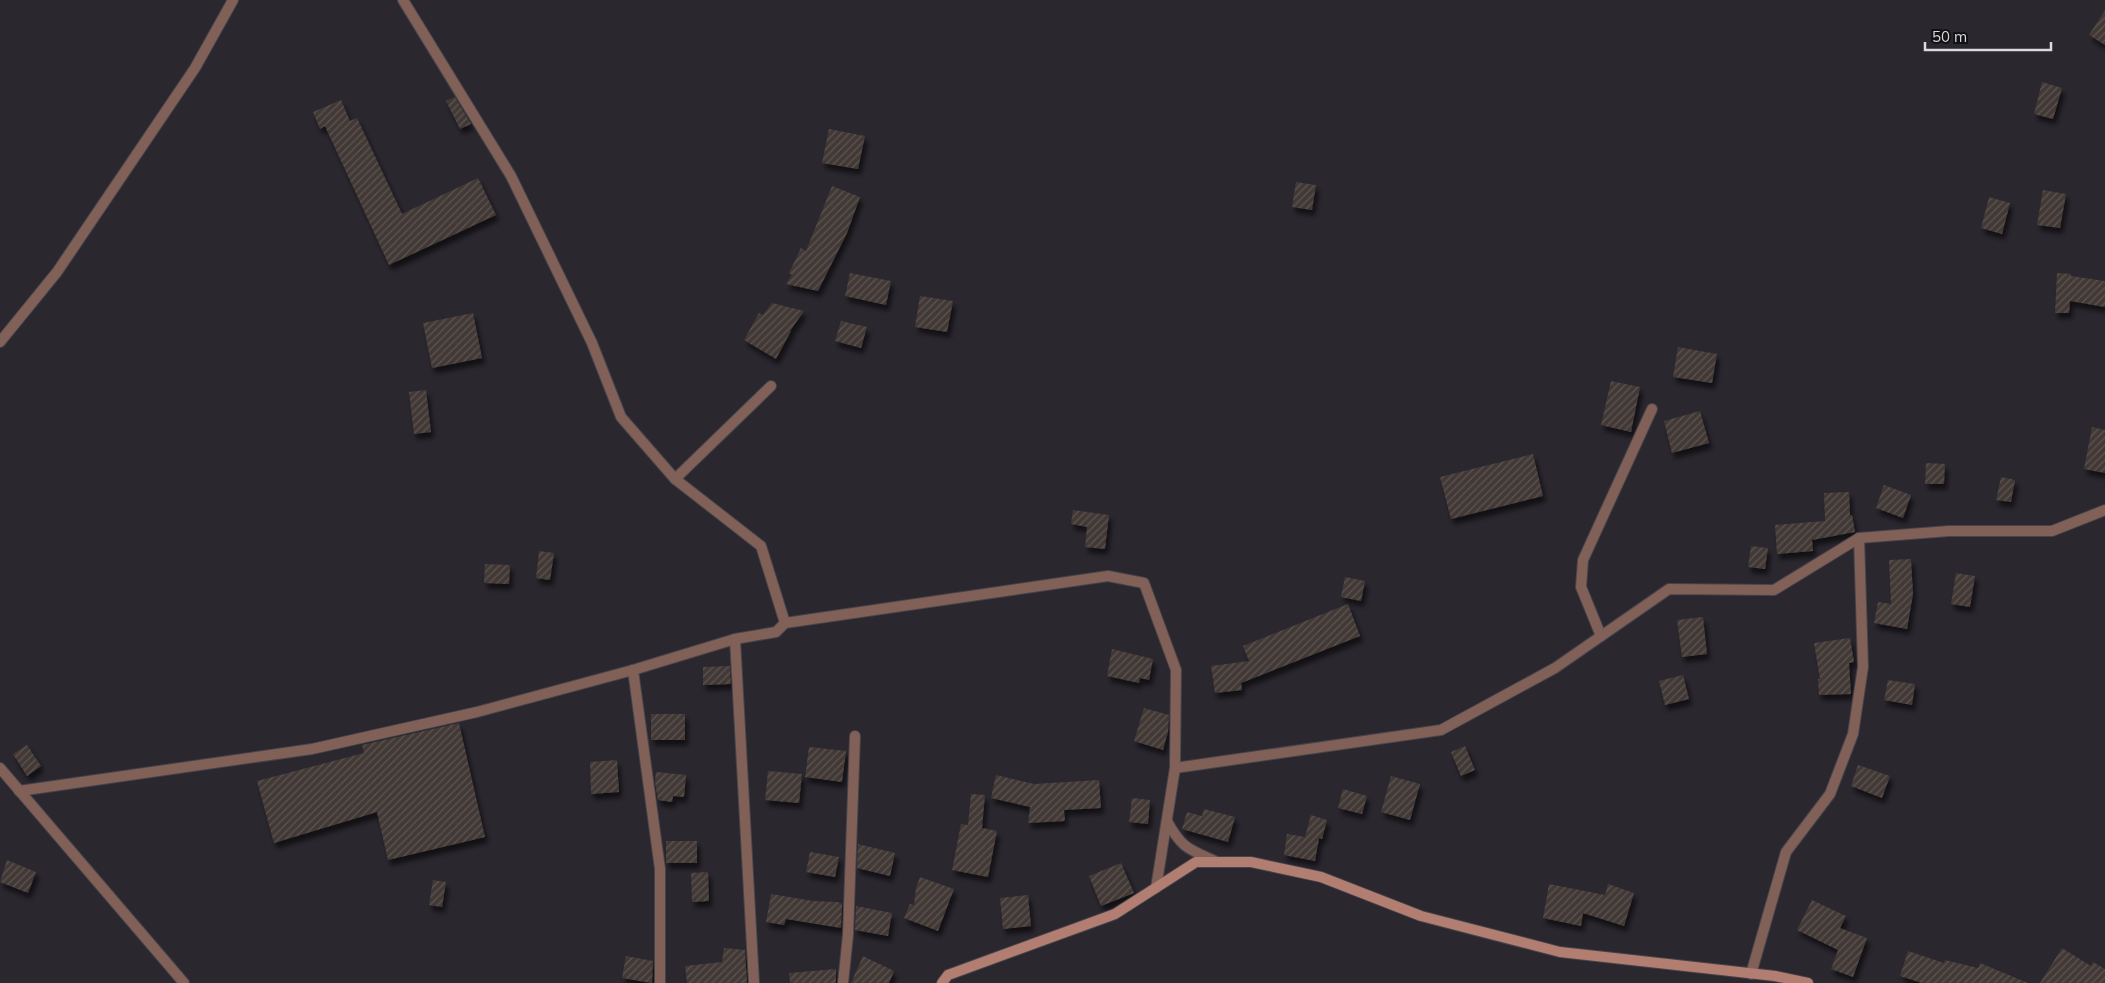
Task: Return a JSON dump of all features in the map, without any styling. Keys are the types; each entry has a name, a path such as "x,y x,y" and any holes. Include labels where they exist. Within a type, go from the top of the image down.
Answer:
{"main road":[{"path":"942,983 948,975 1115,914 1196,862 1251,862 1321,877 1421,916 1560,952 1774,976 1808,983"}],"street":[{"path":"0,342 57,272 195,68 233,0"},
{"path":"403,0 512,176 592,343 621,417 675,479 761,546 785,623"},
{"path":"675,479 771,386"},
{"path":"1601,636 1582,587 1583,560 1652,410"},
{"path":"1175,768 1441,730 1554,668 1669,589 1774,590 1859,538 1949,531 2052,531 2105,510"},
{"path":"1751,974 1786,852 1830,794 1853,734 1863,668 1859,538"},
{"path":"19,791 312,749 476,712 633,670 735,638 776,632 785,623 1108,576 1144,584 1176,670 1175,768 1156,888"},
{"path":"735,638 754,983"},
{"path":"633,670 660,869 660,983"},
{"path":"843,983 848,935 855,736"},
{"path":"0,768 184,983"},
{"path":"1167,821 1177,839 1186,848 1218,862"}],"building":[{"path":"2105,10 2105,45 2089,35"},
{"path":"2042,82 2062,88 2053,119 2034,114"},
{"path":"455,97 471,124 460,129 446,101"},
{"path":"341,100 350,121 357,118 402,214 478,178 496,215 389,265 325,126 320,129 313,112"},
{"path":"829,129 865,136 858,169 822,163"},
{"path":"1296,182 1316,185 1312,210 1292,207"},
{"path":"832,186 860,197 847,233 818,291 786,284 792,275 789,273 801,248 806,251"},
{"path":"2043,190 2066,194 2060,228 2037,225"},
{"path":"1989,197 2010,203 2002,234 1981,228"},
{"path":"850,273 891,281 886,305 845,296"},
{"path":"2057,273 2105,281 2105,307 2070,301 2069,313 2055,313"},
{"path":"920,296 953,301 947,332 915,327"},
{"path":"772,303 804,311 790,331 776,359 744,340 759,313 763,315"},
{"path":"473,313 482,358 432,368 423,323"},
{"path":"841,321 867,327 861,348 835,341"},
{"path":"1678,347 1717,354 1712,383 1673,377"},
{"path":"1611,381 1640,387 1631,432 1601,425"},
{"path":"426,390 431,432 414,434 409,392"},
{"path":"1700,411 1709,443 1672,453 1664,421"},
{"path":"2092,427 2105,430 2105,473 2084,469"},
{"path":"1533,454 1543,496 1451,519 1440,477"},
{"path":"1926,463 1945,464 1944,484 1925,484"},
{"path":"2001,477 2015,480 2011,502 1996,500"},
{"path":"1884,485 1911,495 1903,518 1876,508"},
{"path":"1849,492 1850,515 1852,515 1855,532 1812,540 1813,551 1777,554 1775,525 1825,521 1824,493"},
{"path":"1073,510 1109,515 1105,549 1085,547 1087,527 1071,524"},
{"path":"1751,546 1768,548 1765,569 1748,567"},
{"path":"539,551 554,553 550,580 536,578"},
{"path":"1911,559 1913,594 1907,629 1874,623 1878,602 1891,604 1889,560"},
{"path":"485,564 510,565 509,584 484,583"},
{"path":"1956,573 1975,576 1970,607 1951,604"},
{"path":"1345,577 1365,581 1361,601 1341,597"},
{"path":"1348,604 1360,636 1241,683 1242,690 1215,693 1211,666 1249,661 1243,646"},
{"path":"1703,617 1707,654 1682,657 1677,620"},
{"path":"1850,638 1854,662 1849,663 1851,694 1819,695 1818,679 1820,679 1814,643"},
{"path":"1112,649 1153,659 1149,680 1140,678 1139,683 1107,676"},
{"path":"730,666 731,684 703,685 703,667"},
{"path":"1683,675 1689,699 1665,705 1659,681"},
{"path":"1888,680 1915,684 1912,705 1884,700"},
{"path":"1144,708 1169,715 1168,732 1163,750 1134,741"},
{"path":"651,714 685,714 685,740 651,740"},
{"path":"459,723 485,837 388,860 377,812 274,843 257,781 364,753 362,745"},
{"path":"27,745 41,766 27,776 13,754"},
{"path":"1465,746 1475,770 1461,776 1451,752"},
{"path":"809,747 846,751 842,782 805,777"},
{"path":"617,760 619,792 591,794 590,762"},
{"path":"1858,765 1890,776 1882,798 1851,786"},
{"path":"768,771 802,774 799,803 765,800"},
{"path":"656,772 686,775 684,797 673,796 672,802 658,800 655,782"},
{"path":"996,775 1034,784 1099,780 1101,808 1064,810 1065,821 1028,823 1030,807 991,798"},
{"path":"1391,776 1420,784 1410,820 1381,812"},
{"path":"1343,789 1367,796 1362,814 1338,808"},
{"path":"971,794 985,795 982,828 997,831 988,877 952,870 961,824 968,825"},
{"path":"1132,798 1150,800 1148,824 1129,822"},
{"path":"1204,809 1235,817 1228,842 1182,829 1187,812 1202,816"},
{"path":"1311,815 1327,820 1322,839 1319,838 1315,861 1284,855 1287,834 1305,837"},
{"path":"666,841 697,841 697,863 666,863"},
{"path":"858,844 895,853 890,876 857,868"},
{"path":"810,852 839,857 835,877 806,872"},
{"path":"7,860 36,872 28,893 0,882"},
{"path":"1121,863 1134,893 1101,906 1089,876"},
{"path":"708,872 709,901 692,902 691,873"},
{"path":"920,877 954,889 938,931 904,918 910,904 914,905 916,888"},
{"path":"433,880 446,882 442,907 429,905"},
{"path":"1549,884 1605,895 1608,884 1634,893 1624,926 1583,913 1581,926 1543,918"},
{"path":"771,894 813,901 838,902 842,904 841,928 786,919 784,925 766,922"},
{"path":"1028,895 1031,926 1003,929 1000,898"},
{"path":"1812,900 1846,916 1840,928 1867,938 1853,977 1831,969 1838,950 1797,930"},
{"path":"856,906 892,913 888,936 855,930"},
{"path":"724,948 745,950 747,983 687,983 685,966 722,962"},
{"path":"2062,948 2091,966 2093,962 2105,969 2105,983 2040,983"},
{"path":"1908,951 1944,963 1945,960 1978,968 1980,963 2028,983 1922,983 1900,976"},
{"path":"626,956 653,961 652,983 622,978"},
{"path":"863,956 894,971 889,983 851,983"},
{"path":"836,969 836,983 790,983 789,973"}]}
